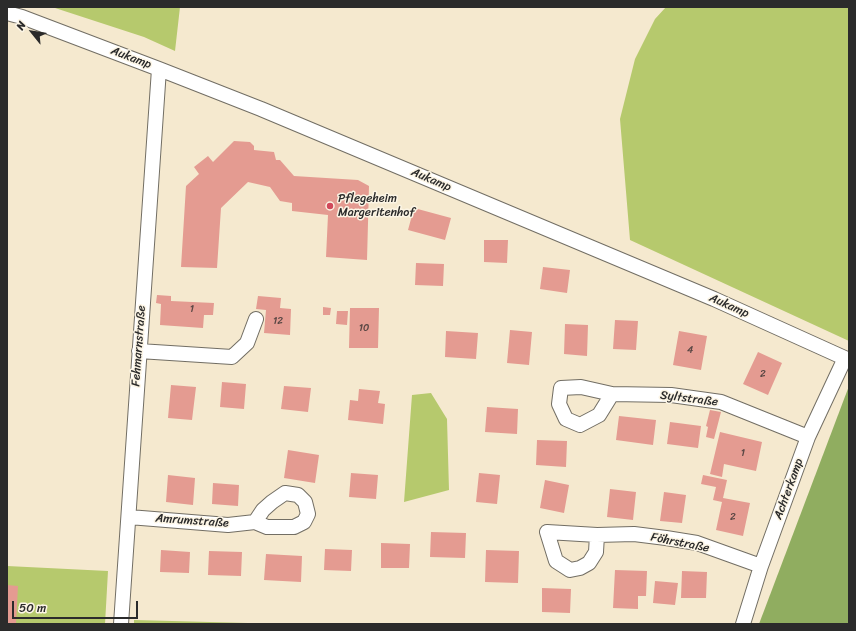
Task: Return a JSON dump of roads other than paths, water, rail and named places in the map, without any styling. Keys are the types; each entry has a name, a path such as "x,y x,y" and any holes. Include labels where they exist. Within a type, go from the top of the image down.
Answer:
{"street":[{"name":"Aukamp","path":"7,13 22,17 268,112 707,296 847,359"},
{"name":"Fehmarnstraße","path":"121,624 159,69"},
{"path":"139,351 232,357 247,343 256,319"},
{"name":"Achterkamp","path":"743,624 761,566 808,437 847,359"},
{"name":"Syltstraße","path":"612,394 671,395 721,402 808,437"},
{"name":"Amrumstraße","path":"129,517 228,525 255,522"},
{"name":"Föhrstraße","path":"597,535 634,534 697,543 761,566"}],"place":[{"name":"Pflegeheim Margeritenhof","path":"330,206"}]}
